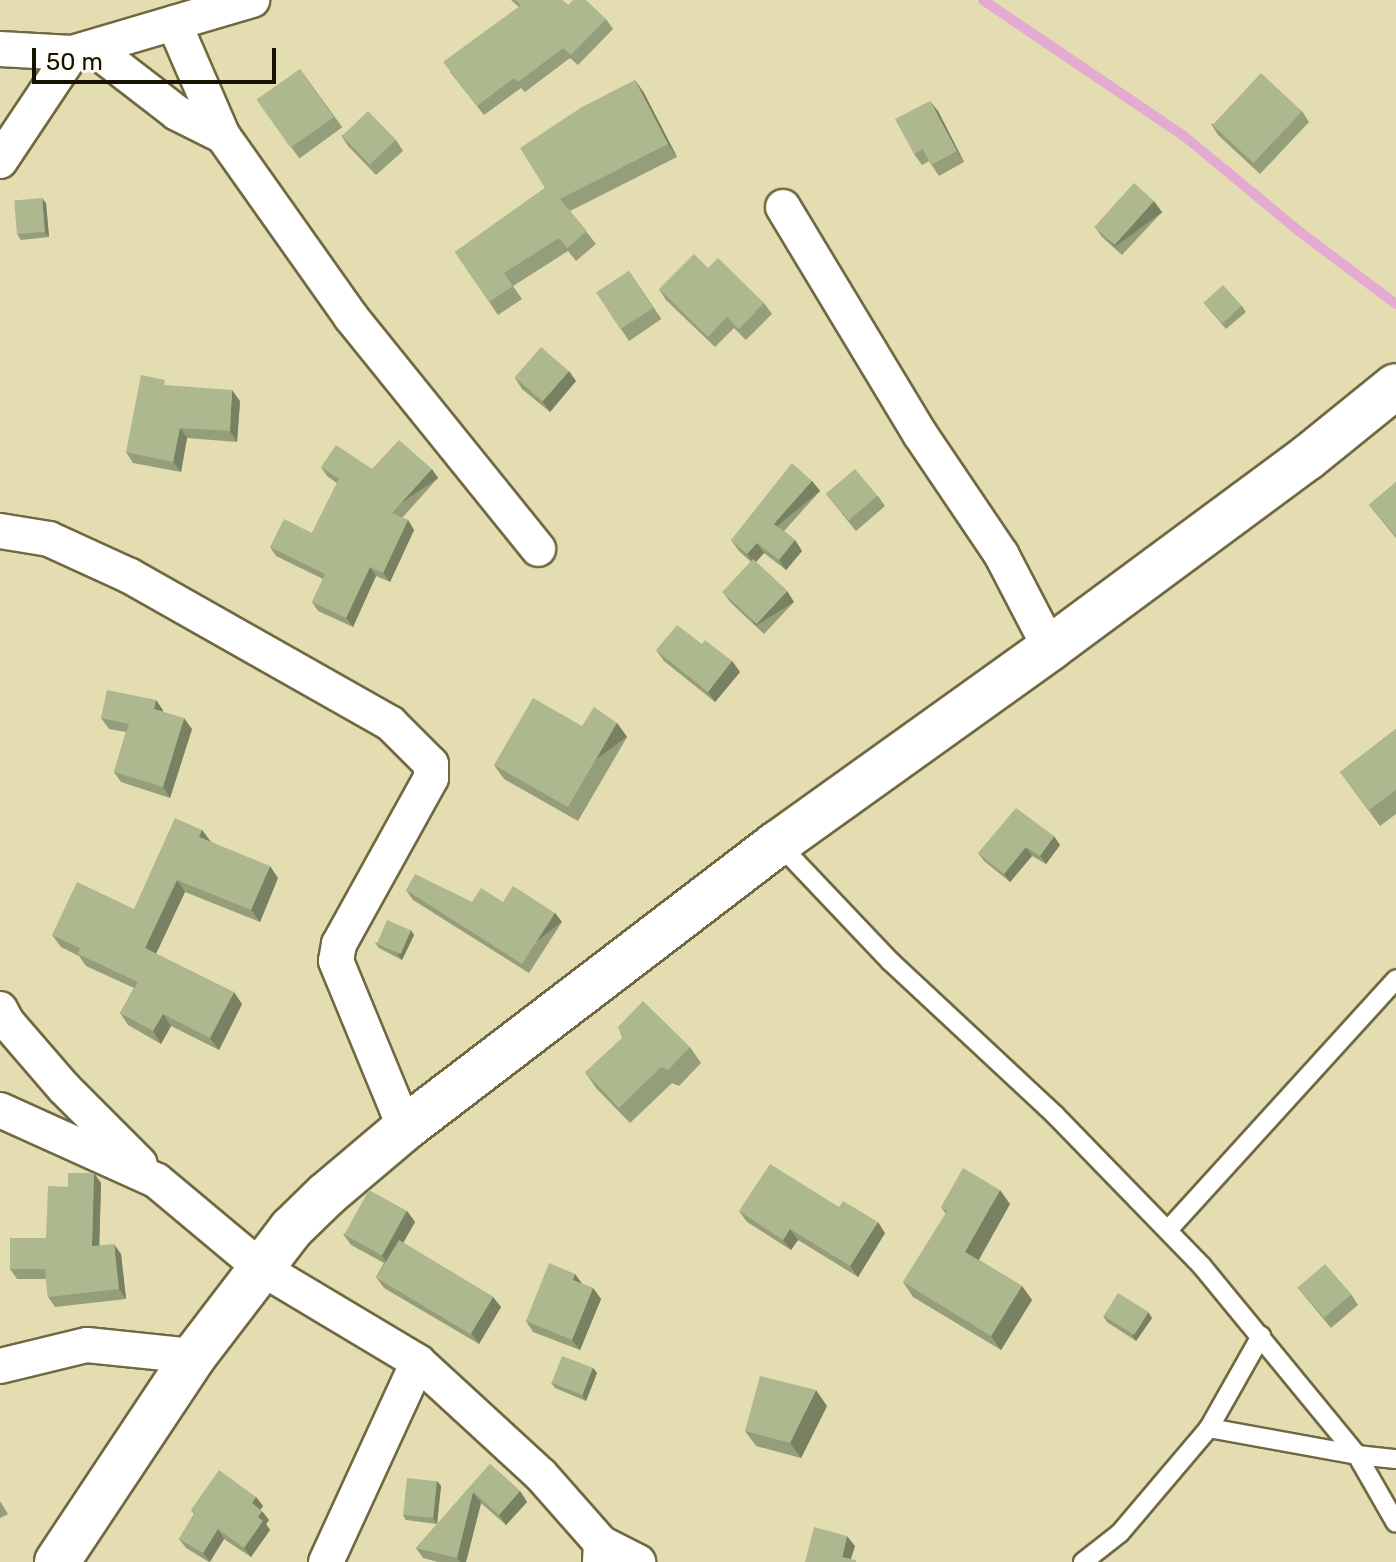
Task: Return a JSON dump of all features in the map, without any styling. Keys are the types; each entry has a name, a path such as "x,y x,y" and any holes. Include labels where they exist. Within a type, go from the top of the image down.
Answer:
{"street":[{"path":"0,49 82,50 252,0"},
{"path":"174,23 223,136 351,317 538,549"},
{"path":"82,50 177,113 223,136"},
{"path":"0,161 82,50"},
{"path":"783,207 920,434 1001,554 1050,648"},
{"path":"57,1562 194,1356 291,1229 405,1128 778,843 1307,458 1396,386"},
{"path":"0,531 49,539 130,576 390,723 431,764 431,778 339,944 336,961 405,1128"},
{"path":"0,1009 7,1022 64,1088 157,1181 261,1268 418,1362 541,1475 600,1552 638,1562"},
{"path":"0,1110 157,1181"},
{"path":"0,1366 87,1345 194,1356"},
{"path":"326,1562 418,1362"}],"lane":[{"path":"778,843 890,961 1055,1115 1168,1230 1261,1336 1357,1455 1396,1523"},
{"path":"1168,1230 1396,979"},
{"path":"1083,1562 1120,1533 1209,1428 1261,1336"},
{"path":"1209,1428 1357,1455 1396,1459"}],"building":[{"path":"515,0 562,0 568,5 573,0 586,0 606,19 571,55 563,48 518,82 514,78 477,106 443,62 521,5"},
{"path":"300,69 334,117 290,148 257,99"},
{"path":"1261,73 1302,111 1254,163 1213,125"},
{"path":"635,80 668,144 560,199 587,231 567,248 559,238 504,273 513,286 489,302 455,252 545,188 520,148 582,107"},
{"path":"930,101 957,151 931,165 923,149 914,154 895,119"},
{"path":"368,111 396,140 370,165 342,136"},
{"path":"1134,183 1154,201 1115,245 1095,227"},
{"path":"42,198 45,232 17,234 14,200"},
{"path":"694,254 708,268 718,258 764,303 739,329 727,317 708,337 659,289"},
{"path":"629,271 653,308 620,329 596,292"},
{"path":"1223,285 1242,306 1222,323 1204,302"},
{"path":"541,347 569,371 543,401 515,377"},
{"path":"141,375 165,380 164,385 232,390 230,431 180,428 173,462 126,452"},
{"path":"399,440 432,469 392,513 408,520 383,573 370,567 346,618 312,602 325,574 270,547 284,519 312,533 339,479 321,467 336,445 372,469"},
{"path":"792,463 812,481 774,524 795,540 779,560 757,543 747,554 731,540"},
{"path":"855,469 877,496 848,520 826,493"},
{"path":"1396,482 1396,536 1369,505"},
{"path":"753,559 787,591 757,624 722,592"},
{"path":"677,625 702,644 705,640 732,661 708,692 656,650"},
{"path":"107,690 156,700 154,709 184,718 163,787 114,772 129,724 101,718"},
{"path":"533,698 582,726 594,707 617,723 568,807 494,765"},
{"path":"1396,729 1396,790 1369,810 1340,772"},
{"path":"1016,808 1054,836 1040,856 1026,847 1004,874 978,853"},
{"path":"175,818 202,830 199,837 270,866 251,910 177,880 145,948 234,992 210,1038 163,1014 153,1031 120,1013 138,982 78,954 80,948 52,935 77,882 134,909"},
{"path":"415,874 472,902 481,888 503,902 513,886 555,913 522,964 406,890"},
{"path":"387,920 411,930 401,954 377,944"},
{"path":"643,1001 690,1047 668,1070 661,1067 619,1108 585,1072 622,1038 618,1027"},
{"path":"770,1164 839,1207 843,1201 878,1222 850,1266 790,1229 783,1240 739,1211"},
{"path":"963,1168 1000,1190 965,1252 1022,1286 991,1336 903,1282 947,1211 941,1207"},
{"path":"68,1173 94,1173 92,1246 114,1244 119,1289 48,1297 45,1269 10,1269 10,1238 46,1238 48,1186 68,1187"},
{"path":"369,1190 407,1211 382,1255 344,1235"},
{"path":"399,1240 493,1297 471,1334 376,1278"},
{"path":"549,1263 575,1274 573,1280 593,1288 572,1340 526,1321"},
{"path":"1325,1264 1351,1294 1324,1318 1298,1288"},
{"path":"1118,1293 1149,1312 1134,1335 1104,1316"},
{"path":"562,1356 593,1368 582,1395 552,1383"},
{"path":"760,1376 816,1390 790,1443 745,1431"},
{"path":"490,1464 520,1491 499,1515 473,1492 457,1558 416,1548"},
{"path":"219,1470 256,1497 252,1503 262,1511 258,1517 263,1521 244,1548 218,1529 203,1553 179,1539 195,1513 191,1510"},
{"path":"407,1478 437,1481 433,1518 403,1515"},
{"path":"814,1527 847,1536 842,1557 856,1562 805,1562"}],"waterway":[{"path":"983,0 1184,136 1300,232 1396,304"}]}
